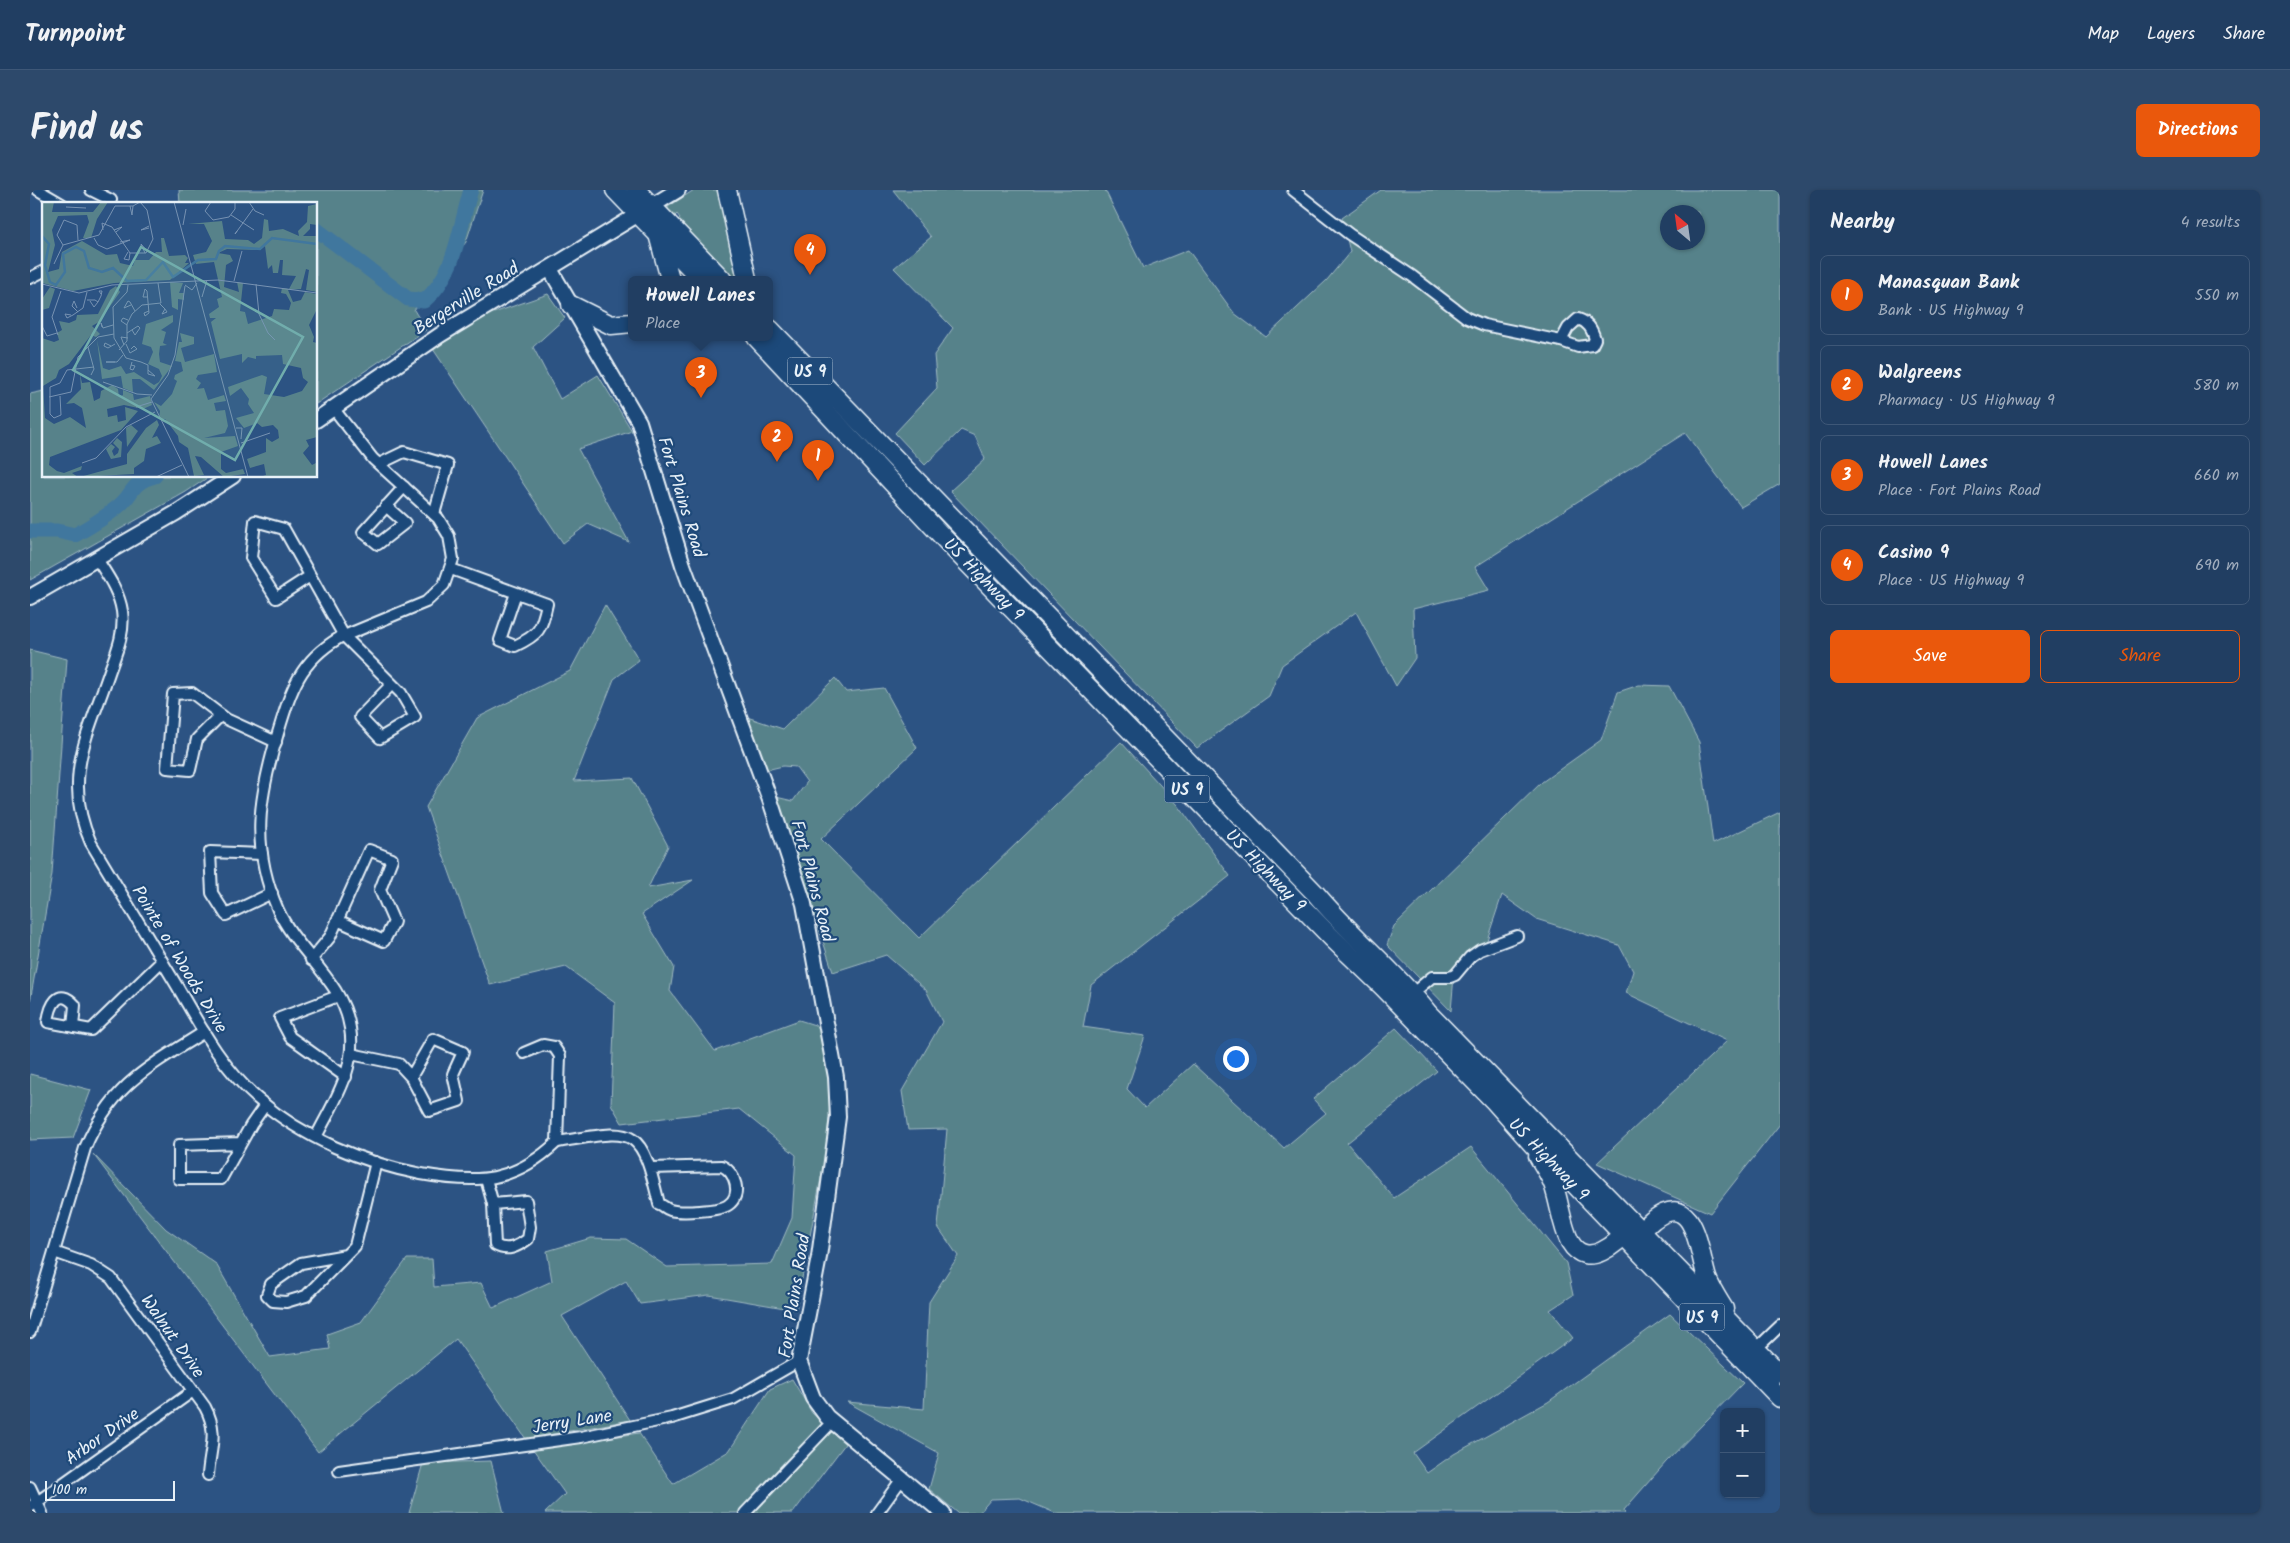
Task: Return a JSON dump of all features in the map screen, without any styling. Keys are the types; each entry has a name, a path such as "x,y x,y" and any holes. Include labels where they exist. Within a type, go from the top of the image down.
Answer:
{"highway":[{"path":"616,190 645,210 719,276"},
{"path":"636,190 658,235 669,276"},
{"path":"727,190 746,276"},
{"path":"658,235 698,276"},
{"path":"571,305 610,324 628,324"},
{"name":"US Highway 9","path":"773,332 1316,894 1334,915 1413,993 1428,1013 1633,1230 1640,1252 1780,1398"},
{"name":"US Highway 9","path":"760,341 955,550 1326,932 1393,997 1495,1102 1534,1146 1633,1230 1733,1324 1780,1374"},
{"path":"1534,1146 1552,1181 1567,1233 1574,1247 1585,1254 1593,1255 1610,1248 1633,1230 1667,1213 1676,1213 1688,1218 1695,1228 1707,1278 1733,1324"}],"street":[{"path":"38,190 59,202"},
{"path":"91,190 110,202 115,190"},
{"name":"Bergerville Road","path":"318,419 440,335 678,190"},
{"path":"1293,190 1349,234 1412,276 1467,318 1484,325 1561,341"},
{"name":"Fort Plains Road","path":"550,269 628,400 641,428 683,565 784,838 809,926 836,1077 838,1117 820,1248 799,1362 813,1398 832,1422 943,1513"},
{"path":"30,278 42,272"},
{"path":"316,1137 346,1077 351,1054 350,1026 338,996 286,926 272,893 262,854 261,800 289,698 299,676 314,656 326,646 344,636 426,602 444,585 451,569 452,548 449,536 434,514 362,447 333,408"},
{"path":"379,464 404,452 448,465 434,514"},
{"path":"30,597 176,513 230,478"},
{"path":"386,506 404,487"},
{"path":"310,576 276,598 251,558 255,521 284,529 344,636 392,684 401,693 415,717 380,738 360,718 392,684"},
{"name":"Pointe of Woods Drive","path":"97,559 118,595 122,628 118,648 79,762 77,799 84,828 204,1032 235,1076 265,1105 316,1137 376,1162 434,1176 486,1179 520,1170 542,1156 557,1142"},
{"path":"451,569 547,604 542,628 533,637 515,646 500,640 516,593"},
{"path":"221,715 197,739 190,770 167,768 173,694 192,693 221,715 276,742"},
{"path":"311,960 330,938 369,850 392,859 380,890 394,922 384,942 338,920"},
{"path":"262,854 210,852 212,893 226,915 272,893"},
{"path":"1413,993 1432,977 1450,977 1455,975 1470,957 1480,950 1517,936"},
{"path":"73,1027 91,1030 162,961"},
{"path":"338,996 280,1018 290,1037 346,1077"},
{"path":"30,1332 85,1148 104,1111 120,1090 138,1074 204,1032"},
{"path":"351,1054 399,1064 411,1077 429,1111 459,1101 453,1074 463,1052 433,1039 411,1077"},
{"path":"524,1053 543,1045 554,1046 560,1056 557,1142 612,1133 628,1135 639,1143 651,1168 660,1204 670,1210 688,1211 723,1208 730,1204 736,1193 735,1179 730,1170 722,1166 651,1168"},
{"path":"241,1143 179,1145 179,1179 221,1179 265,1105"},
{"path":"346,1255 301,1263 271,1284 267,1295 273,1301 286,1302 306,1296 346,1255 354,1246 376,1162"},
{"path":"486,1179 492,1204 495,1245 502,1249 517,1247 528,1239 530,1227 526,1201 492,1204"},
{"name":"Walnut Drive","path":"54,1252 91,1265 111,1278 193,1391 210,1417 214,1432 208,1476"},
{"path":"1756,1349 1780,1326"},
{"name":"Jerry Lane","path":"339,1471 581,1437 672,1418 733,1399 799,1362"},
{"name":"Arbor Drive","path":"33,1505 193,1391"},
{"path":"745,1513 832,1422"},
{"path":"877,1513 901,1480"},
{"path":"30,1487 33,1505 42,1513"}],"green space":[{"path":"179,190 483,190 466,242 414,310 426,330 318,403 318,202 180,202"},
{"path":"694,190 722,190 739,276 733,276 678,220 680,218 677,214 674,217 668,210 668,207"},
{"path":"893,190 1105,190 1143,268 1188,250 1234,313 1266,337 1327,280 1350,252 1342,218 1381,190 1780,190 1780,484 1741,507 1685,433 1475,567 1489,590 1413,609 1415,658 1396,686 1356,612 1282,665 1269,696 1197,748 950,491 985,459 975,436 961,430 925,465 895,433 937,388 934,355 953,328 894,268 931,237"},
{"path":"548,294 565,318 533,347 560,399 598,375 632,431 578,449 629,542 588,524 563,543 433,349 485,316"},
{"path":"42,391 42,478 207,478 186,492 30,580 30,394"},
{"path":"605,605 639,660 614,679 574,781 632,778 668,846 648,888 693,880 642,914 674,967 670,991 715,1051 799,1020 834,1031 827,1146 796,1310 709,1295 640,1304 626,1281 562,1316 630,1420 526,1439 456,1339 318,1452 93,1154 166,1229 216,1264 270,1357 330,1349 327,1334 361,1322 407,1259 432,1259 434,1287 481,1283 493,1308 552,1281 547,1251 591,1238 626,1239 667,1267 772,1264 792,1218 796,1155 739,1109 622,1123 611,1104 615,1003 566,967 490,985 426,807 477,718 570,671"},
{"path":"30,650 67,659 52,874 30,1002"},
{"path":"835,678 846,692 884,688 917,748 821,839 919,938 1121,742 1178,805 1230,876 1091,985 1083,1027 1145,1036 1127,1089 1145,1108 1193,1064 1284,1148 1326,1113 1313,1099 1396,1028 1437,1071 1347,1143 1394,1198 1471,1147 1566,1263 1573,1295 1550,1310 1573,1338 1413,1453 1427,1473 1454,1454 1548,1402 1670,1314 1743,1383 1666,1462 1624,1510 1625,1513 1055,1513 1020,1498 991,1499 979,1513 958,1513 929,1489 939,1453 847,1402 924,1409 929,1302 958,1256 938,1227 947,1129 908,1130 902,1091 942,1022 926,990 886,955 833,972 776,797 793,801 807,782 796,767 783,766 766,770 747,717 783,729"},
{"path":"1639,685 1669,686 1699,742 1713,844 1780,812 1780,1124 1710,1213 1597,1163 1727,1041 1626,993 1633,971 1619,945 1536,919 1502,895 1484,949 1454,976 1451,1011 1387,945 1394,926 1542,782 1601,740 1618,692"},
{"path":"30,1074 91,1090 73,1138 30,1140"},
{"path":"792,1379 812,1413 845,1444 793,1513 545,1513 565,1494 533,1449 639,1433 673,1484 729,1451 770,1389"},
{"path":"491,1461 504,1513 409,1513 423,1463"}],"waterway":[{"path":"318,231 408,299 424,301 435,290 450,264 471,190"},
{"path":"30,531 57,531 75,535 115,509 125,501 141,481 147,478"}],"place":[{"name":"Casino 9","path":"810,275"},
{"name":"Howell Lanes","path":"701,398"},
{"name":"Walgreens","path":"777,462"},
{"name":"Manasquan Bank","path":"818,481"}]}
